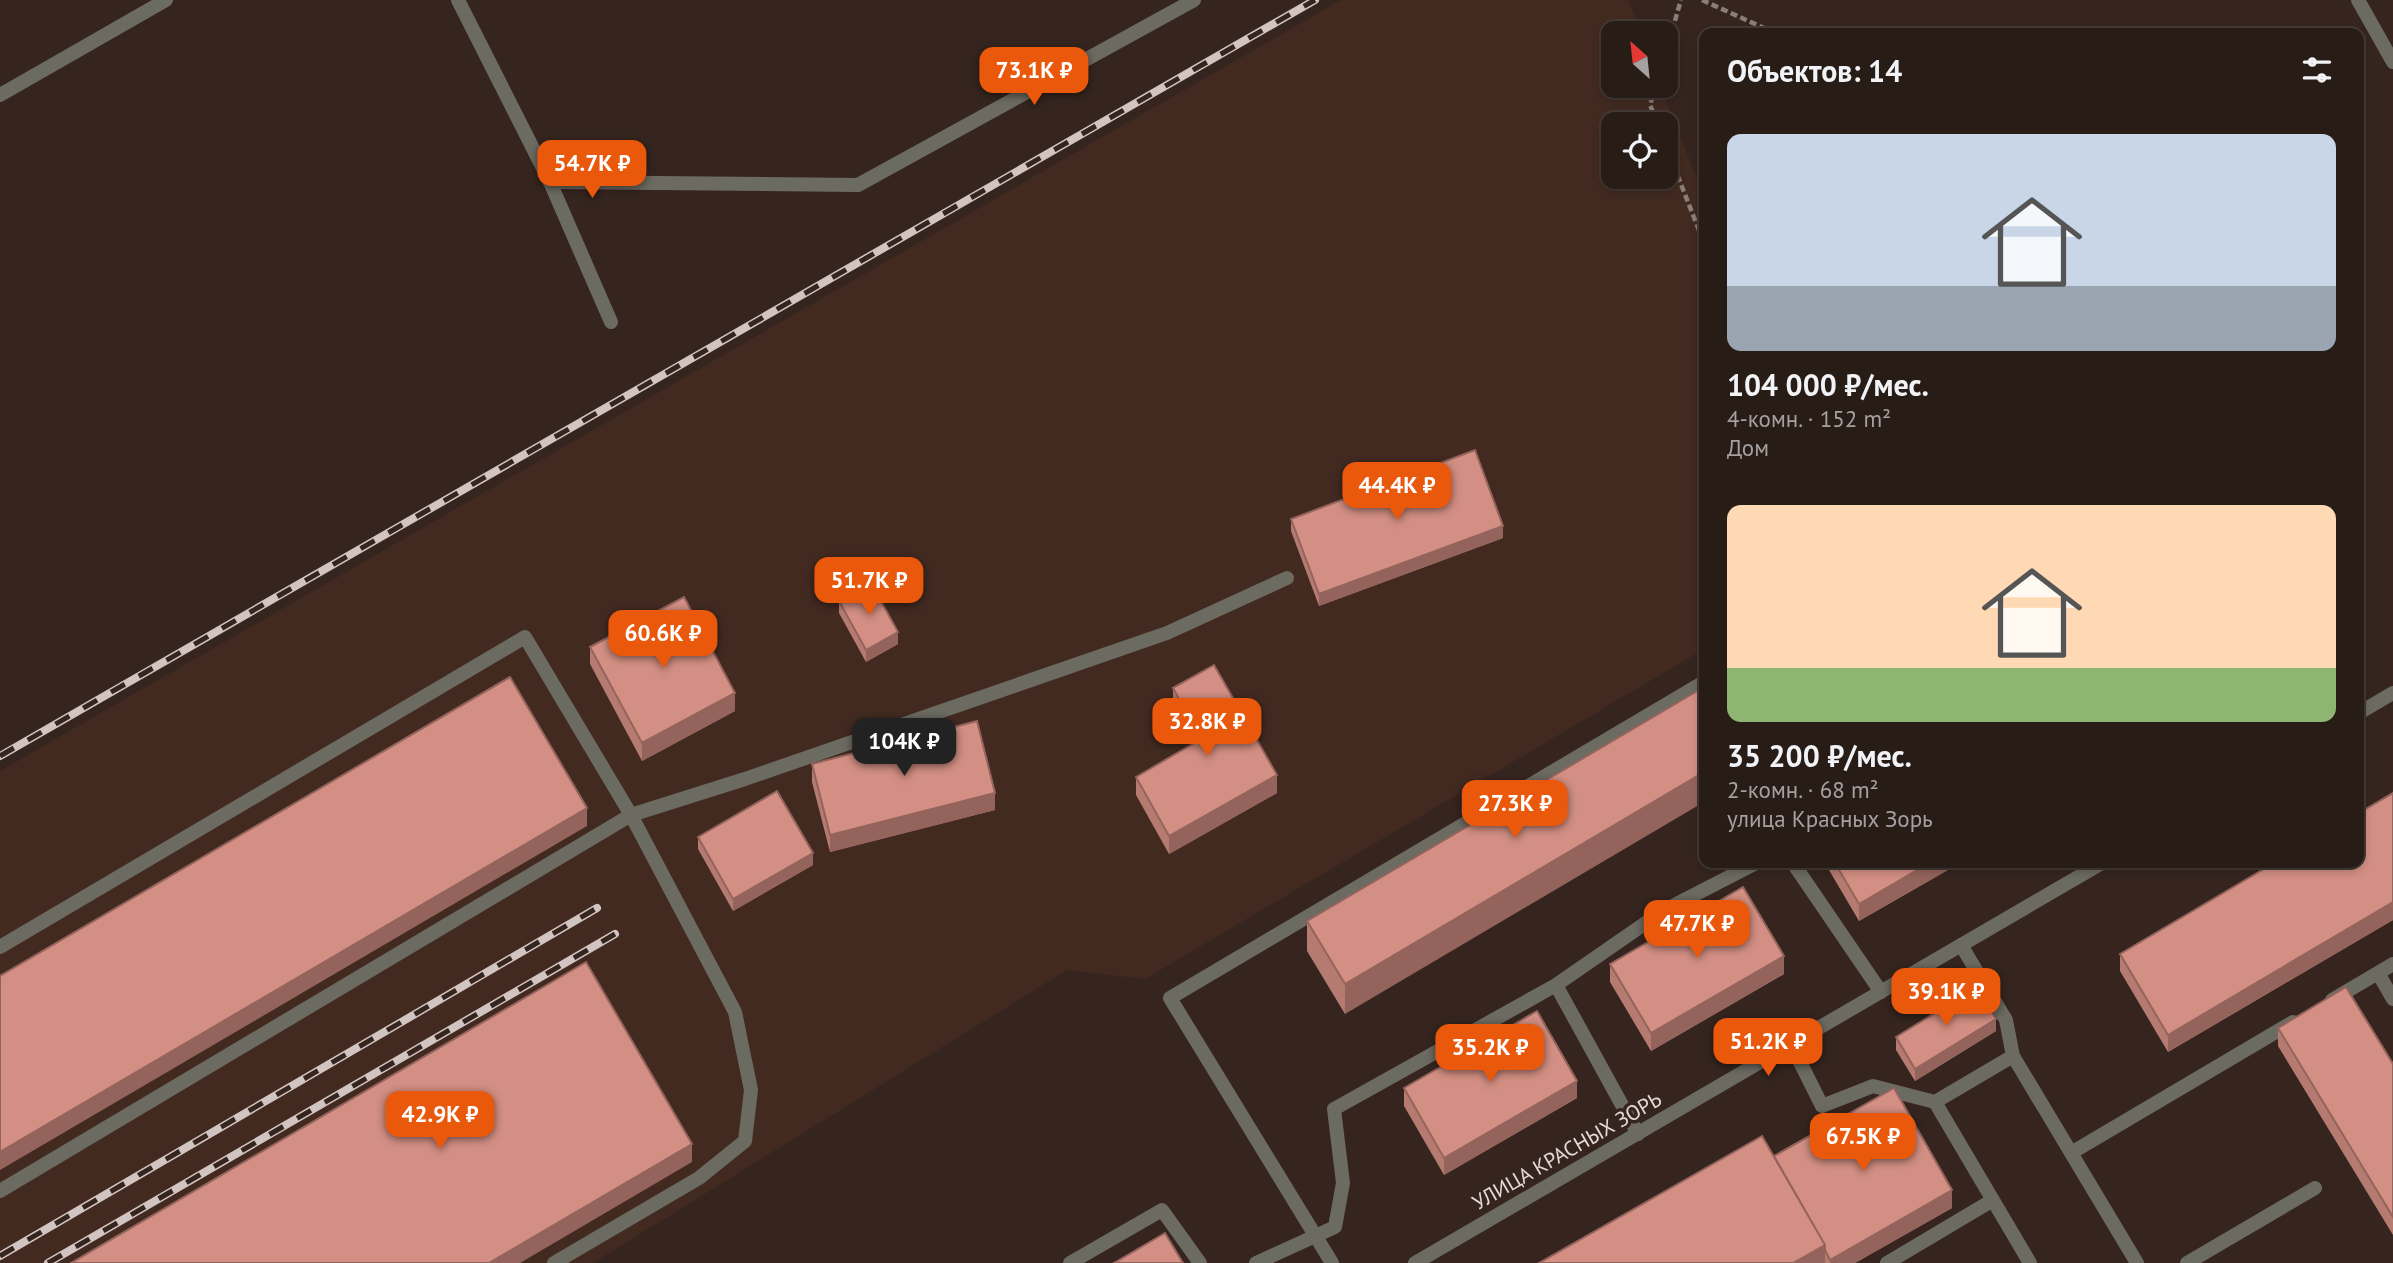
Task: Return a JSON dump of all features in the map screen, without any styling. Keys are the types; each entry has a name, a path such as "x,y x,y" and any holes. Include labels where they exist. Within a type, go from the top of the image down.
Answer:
{"street":[{"path":"0,95 166,0"},
{"path":"458,0 550,182 611,322"},
{"path":"550,182 858,185 1194,0"},
{"path":"2358,0 2393,62"},
{"path":"0,1191 631,816 1167,633 1287,578"},
{"path":"0,947 525,637 631,816 735,1012 751,1090 745,1141 699,1178 554,1263"},
{"path":"1332,1263 1170,998 1699,685"},
{"path":"2364,710 2393,693"},
{"path":"1256,1263 1335,1227 1343,1183 1334,1109 1556,985 1663,911 1746,868"},
{"path":"1796,868 1881,992"},
{"name":"УЛИЦА КРАСНЫХ ЗОРЬ","path":"1415,1263 2093,868"},
{"path":"1961,945 2006,1020 2013,1056 2137,1263"},
{"path":"2071,1153 2393,964"},
{"path":"2378,973 2393,999"},
{"path":"1556,985 1638,1134"},
{"path":"1791,1044 1822,1106 1873,1086 1935,1102 2030,1263"},
{"path":"1935,1102 2013,1056"},
{"path":"2187,1263 2315,1188"},
{"path":"1887,1263 1993,1199"},
{"path":"1070,1263 1162,1210 1200,1263"}],"path":[{"path":"1675,21 1681,0"},
{"path":"1702,0 1764,28"},
{"path":"1678,176 1699,230"}],"shaded area":[{"path":"1341,0 1628,0 1636,21 1601,21 1601,98 1666,98 1671,112 1601,112 1601,189 1678,189 1678,130 1699,185 1699,652 1145,979 1067,970 593,1263 0,1263 0,771"}],"building":[{"path":"1475,450 1503,526 1319,594 1291,519"},
{"path":"871,583 898,632 866,650 839,601"},
{"path":"684,597 735,693 642,743 590,647"},
{"path":"1214,665 1277,775 1169,836 1136,777 1201,739 1173,688"},
{"path":"510,677 587,808 0,1152 0,976"},
{"path":"1699,690 1699,775 1345,984 1307,921"},
{"path":"977,721 995,793 830,835 812,764"},
{"path":"777,791 813,853 733,899 698,837"},
{"path":"2393,793 2393,902 2168,1035 2120,954 2266,868 2364,868 2364,810"},
{"path":"1838,868 1920,868 1859,904"},
{"path":"1743,887 1784,956 1651,1033 1610,964"},
{"path":"586,962 692,1144 489,1263 71,1263"},
{"path":"1977,987 1996,1019 1915,1069 1896,1037"},
{"path":"2346,987 2393,1064 2393,1217 2278,1028"},
{"path":"1537,1011 1577,1081 1444,1158 1404,1088"},
{"path":"1894,1088 1952,1190 1830,1260 1825,1245 1774,1156"},
{"path":"1762,1136 1825,1245 1793,1263 1539,1263"},
{"path":"1165,1233 1183,1263 1114,1263"}],"railway":[{"path":"0,756 1315,0"},
{"path":"0,1256 597,908"},
{"path":"48,1263 615,934"}]}
